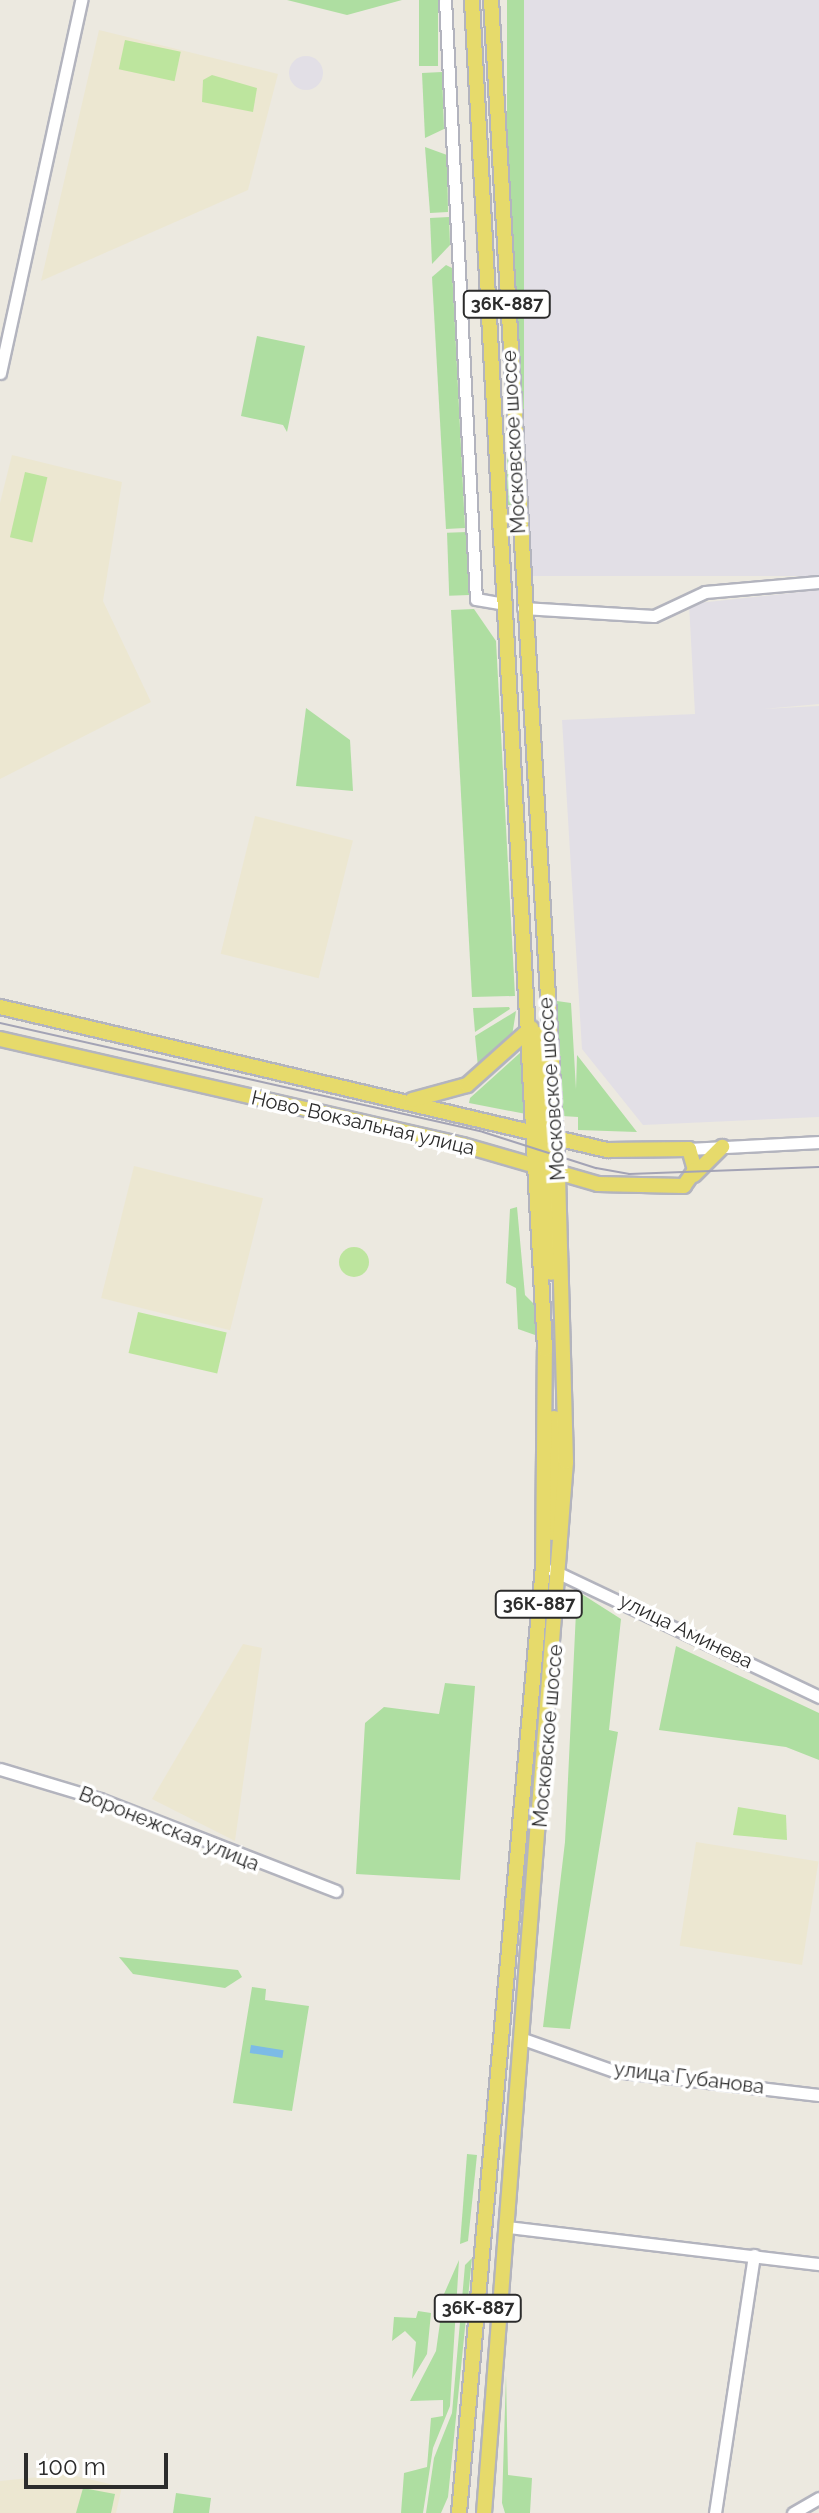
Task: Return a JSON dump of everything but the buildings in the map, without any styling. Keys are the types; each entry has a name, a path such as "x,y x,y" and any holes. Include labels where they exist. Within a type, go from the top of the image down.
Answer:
{"main road":[{"name":"Московское шоссе","path":"472,0 547,1169 556,1571 485,2506"},
{"name":"Московское шоссе","path":"481,0 533,1026 545,1135"},
{"name":"Московское шоссе","path":"491,0 513,606"},
{"name":"Ново-Вокзальная улица","path":"0,1007 622,1151 689,1149"},
{"path":"404,1102 467,1085 533,1026"},
{"name":"Ново-Вокзальная улица","path":"0,1039 630,1186 684,1186 694,1175"},
{"path":"694,1175 721,1147"},
{"path":"689,1149 694,1175"},
{"name":"Московское шоссе","path":"457,2509 493,2177 543,1566 547,1169"},
{"name":"Московское шоссе","path":"493,2177 502,2160 519,2038"},
{"name":"Московское шоссе","path":"502,2160 510,2177"},
{"path":"485,2506 493,2513"}],"street":[{"path":"0,373 81,0"},
{"path":"445,0 476,599 513,606 654,616 705,592 819,582"},
{"name":"Ново-Вокзальная улица","path":"689,1149 819,1142"},
{"name":"улица Аминева","path":"556,1571 819,1697"},
{"name":"Воронежская улица","path":"0,1769 100,1799 336,1891"},
{"name":"улица Губанова","path":"519,2038 614,2071 819,2095"},
{"path":"508,2227 819,2264"},
{"path":"715,2513 754,2255"},
{"path":"793,2513 819,2498"}],"shaded area":[{"path":"523,0 819,0 819,576 523,576"},
{"path":"99,30 278,74 248,190 41,281"},
{"path":"306,56 318,61 323,73 318,85 306,90 294,85 289,73 294,61"},
{"path":"12,455 122,482 103,601 151,702 0,779 0,503"},
{"path":"819,590 819,704 763,709 819,706 819,1117 643,1125 582,1049 562,720 695,714 689,604"},
{"path":"255,816 353,840 319,978 221,954"},
{"path":"134,1166 263,1198 230,1330 101,1298"},
{"path":"243,1644 262,1648 235,1841 152,1799"},
{"path":"696,1842 818,1861 802,1965 680,1946"},
{"path":"68,2474 122,2487 116,2513 0,2513 0,2481"}],"green space":[{"path":"287,0 402,0 347,15"},
{"path":"419,0 438,0 438,66 419,66"},
{"path":"507,0 524,0 524,505 507,505"},
{"path":"125,40 181,52 175,81 119,69"},
{"path":"442,72 444,129 425,138 422,73"},
{"path":"212,75 257,88 253,112 202,102 203,80"},
{"path":"425,147 447,155 448,212 430,213"},
{"path":"449,217 450,245 432,264 430,218"},
{"path":"446,265 452,268 465,528 446,529 432,277"},
{"path":"257,336 305,346 287,432 283,425 241,416"},
{"path":"25,472 47,477 32,542 10,537"},
{"path":"467,532 469,595 449,596 447,533"},
{"path":"474,609 496,641 515,996 472,997 451,610"},
{"path":"306,708 350,740 353,791 296,786"},
{"path":"557,1001 571,1003 576,1089 577,1055 637,1132 578,1130 578,1117 562,1116"},
{"path":"473,1008 510,1009 475,1032"},
{"path":"516,1011 512,1036 478,1067 475,1036"},
{"path":"521,1052 526,1114 469,1103 470,1098"},
{"path":"517,1207 525,1295 536,1306 535,1335 518,1329 516,1288 506,1283 510,1209"},
{"path":"354,1247 365,1251 369,1262 365,1273 354,1277 343,1273 339,1262 343,1251"},
{"path":"138,1312 227,1332 217,1373 129,1353"},
{"path":"577,1591 621,1619 609,1730 618,1732 570,2029 543,2027 565,1842"},
{"path":"676,1646 819,1713 819,1760 786,1747 659,1730"},
{"path":"445,1683 475,1686 460,1880 356,1874 365,1723 384,1707 439,1714"},
{"path":"738,1807 786,1815 787,1840 733,1835"},
{"path":"119,1957 238,1970 242,1977 225,1988 133,1974"},
{"path":"252,1987 266,1989 265,2000 309,2006 292,2111 233,2103"},
{"path":"467,2154 477,2155 468,2241 460,2244"},
{"path":"472,2258 448,2497 441,2513 426,2513 434,2458 452,2413 465,2265"},
{"path":"459,2260 450,2406 433,2448 423,2513 401,2513 404,2473 427,2467 431,2418 443,2416 443,2400 410,2401 436,2351 444,2294"},
{"path":"418,2311 431,2313 427,2354 412,2379 416,2342 405,2331 392,2341 394,2317 416,2318"},
{"path":"506,2375 508,2475 532,2478 530,2513 505,2513 502,2503"},
{"path":"83,2488 115,2494 111,2513 76,2513"},
{"path":"176,2493 211,2498 209,2513 173,2513"}],"water":[{"path":"251,2045 284,2050 282,2058 250,2053"}],"tram line":[{"path":"0,1023 483,1132 596,1168 629,1174 819,1167"}]}
